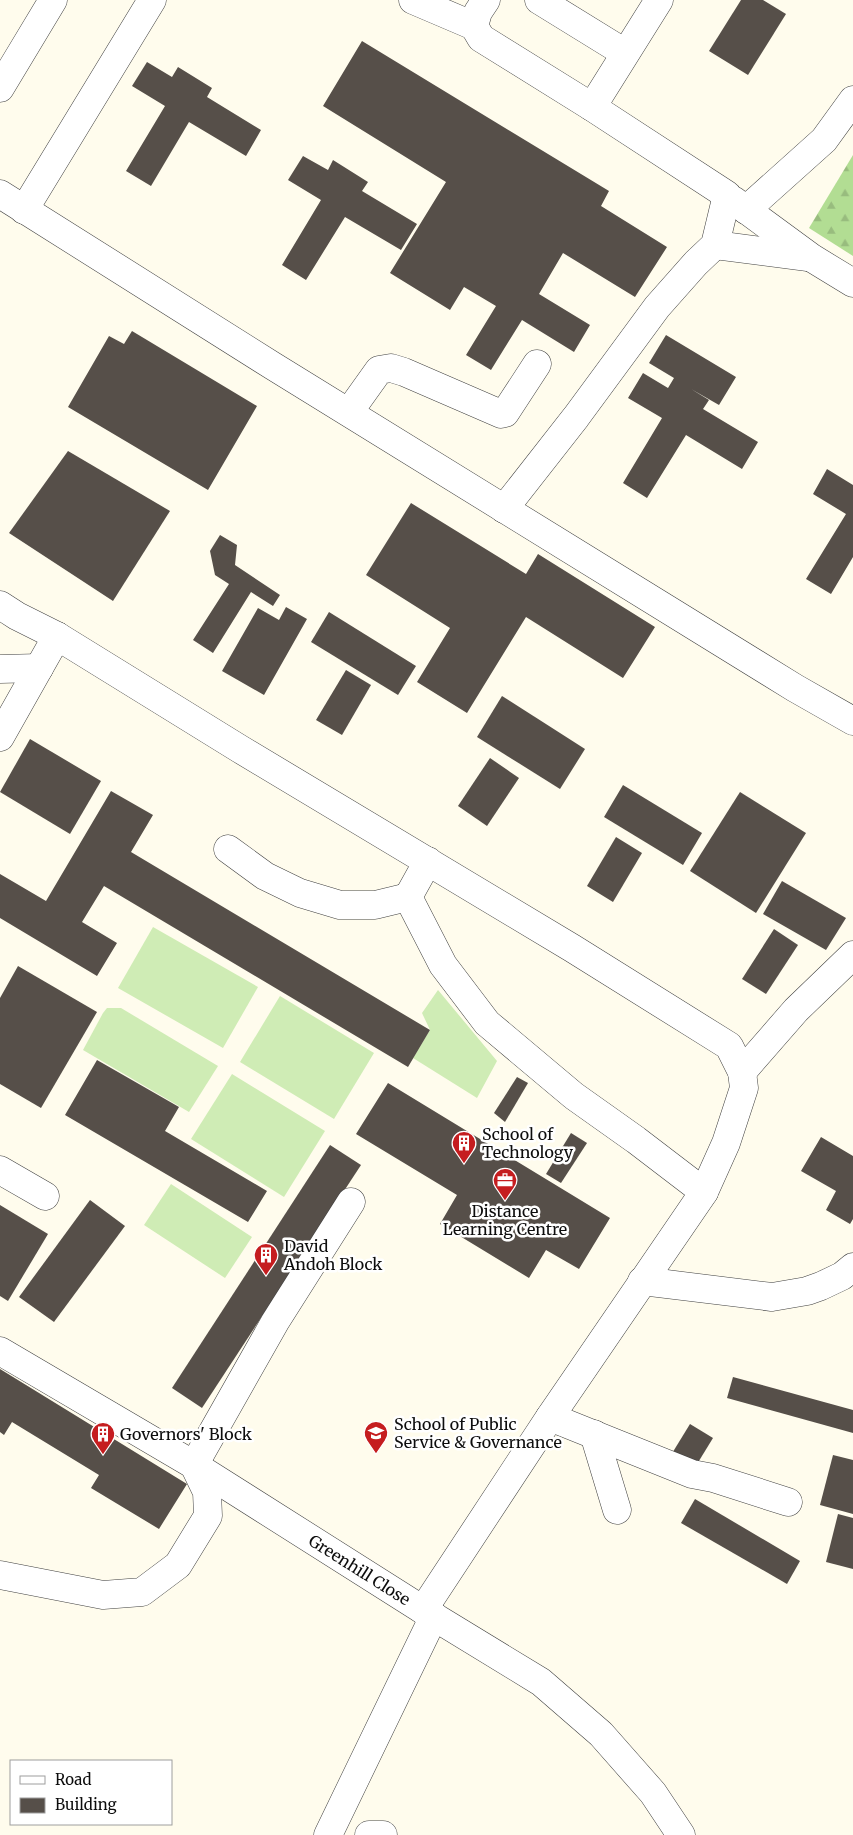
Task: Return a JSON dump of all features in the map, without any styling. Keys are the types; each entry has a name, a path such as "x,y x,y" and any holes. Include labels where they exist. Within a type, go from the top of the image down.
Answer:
{"lane":[{"path":"0,88 53,0"},
{"path":"24,210 152,0"},
{"path":"413,0 474,26 481,38 592,107 736,203 812,258 853,283"},
{"path":"474,26 478,12 486,0"},
{"path":"539,0 625,53"},
{"path":"592,107 659,0"},
{"path":"504,509 576,417 657,307 715,244 736,203 824,140 853,100"},
{"path":"0,194 504,509 795,688 853,721"},
{"path":"715,244 812,258"},
{"path":"349,412 379,370 390,368 404,372 501,414 505,413 538,364"},
{"path":"0,605 17,616 57,636 240,749 572,948 728,1046 742,1072 744,1088 736,1114 726,1143 704,1192 550,1417 429,1613 328,1835"},
{"path":"0,737 57,636"},
{"path":"0,669 39,668"},
{"path":"228,849 265,876 300,893 340,905 375,905 408,897 428,861"},
{"path":"408,897 443,965 487,1023 574,1096 704,1192"},
{"path":"742,1072 796,1010 853,955"},
{"path":"0,1170 44,1196"},
{"path":"0,1575 104,1595 142,1592 178,1565 208,1516 207,1492 194,1464 275,1322 351,1202"},
{"path":"642,1281 772,1296 807,1291 821,1286 842,1276 853,1267"},
{"name":"Greenhill Close","path":"0,1351 194,1464 541,1682 601,1734 654,1793 681,1835"},
{"path":"550,1417 692,1474 712,1478 788,1502"},
{"path":"594,1434 617,1510"},
{"path":"369,1835 383,1835"}],"green space":[{"path":"853,155 853,256 809,228"},
{"path":"153,927 258,987 223,1048 118,988"},
{"path":"438,990 497,1061 477,1098 413,1058 430,1030 422,1013"},
{"path":"280,996 374,1053 334,1119 240,1062"},
{"path":"107,1008 121,1008 218,1066 189,1112 83,1050"},
{"path":"232,1074 325,1131 284,1197 191,1139"},
{"path":"171,1184 252,1237 225,1278 144,1225"}],"building":[{"path":"741,0 763,0 786,14 748,75 709,51"},
{"path":"362,41 609,191 601,206 667,247 635,297 563,253 539,294 590,325 574,352 522,320 491,370 466,355 496,306 464,287 450,310 390,273 446,182 323,106"},
{"path":"147,62 172,77 178,67 212,88 207,97 261,130 246,156 189,122 151,186 126,171 165,106 132,86"},
{"path":"303,156 328,170 333,160 368,182 362,191 417,224 401,250 345,217 306,280 282,265 321,200 288,180"},
{"path":"132,331 257,406 208,490 68,407 109,336 124,344"},
{"path":"666,335 736,377 719,405 691,389 709,400 703,409 758,442 742,469 686,435 647,498 623,483 662,418 628,398 643,373 668,388 674,378 649,363"},
{"path":"68,451 170,511 113,601 9,533"},
{"path":"827,469 853,485 853,557 831,594 806,579 846,514 813,494"},
{"path":"411,503 526,574 538,554 655,627 623,678 526,617 467,713 417,682 450,628 366,575"},
{"path":"220,535 237,545 235,565 280,595 273,606 251,592 213,653 193,640 229,584 215,575 210,551"},
{"path":"286,607 307,619 264,695 222,671 258,608 279,620"},
{"path":"329,612 416,666 398,695 311,642"},
{"path":"346,670 371,685 342,735 316,720"},
{"path":"502,696 585,749 560,789 477,737"},
{"path":"30,739 101,781 70,834 0,792"},
{"path":"490,758 519,778 487,826 458,806"},
{"path":"623,785 702,833 683,865 604,817"},
{"path":"111,791 153,815 131,852 430,1030 408,1067 104,886 82,922 117,943 97,976 0,918 0,874 46,901"},
{"path":"740,792 806,833 756,913 690,871"},
{"path":"616,837 642,853 613,902 587,886"},
{"path":"782,881 846,918 826,950 763,914"},
{"path":"774,929 798,945 766,994 742,979"},
{"path":"18,966 97,1012 41,1108 0,1084 0,998"},
{"path":"97,1060 179,1107 165,1131 267,1191 248,1222 65,1115"},
{"path":"517,1077 528,1083 505,1122 494,1113"},
{"name":"School of Technology","path":"388,1083 610,1218 579,1269 546,1250 529,1278 440,1224 457,1195 356,1134"},
{"path":"571,1133 587,1143 561,1183 546,1174"},
{"path":"821,1137 853,1156 853,1219 850,1224 826,1210 836,1191 801,1171"},
{"name":"David Andoh Block","path":"330,1145 361,1165 202,1408 172,1388"},
{"path":"90,1200 125,1226 54,1322 19,1297"},
{"path":"0,1205 48,1234 8,1301 0,1296"},
{"name":"Governors' Block","path":"0,1369 187,1484 159,1529 91,1488 99,1475 12,1422 4,1435 0,1432"},
{"path":"733,1377 853,1410 853,1433 727,1398"},
{"path":"690,1424 713,1438 694,1469 671,1455"},
{"path":"833,1455 853,1460 853,1514 820,1505"},
{"path":"695,1499 800,1561 787,1584 681,1523"},
{"path":"838,1514 853,1518 853,1569 826,1562"}],"place":[{"name":"School of Technology","path":"464,1164"},
{"name":"Distance Learning Centre","path":"505,1201"},
{"name":"David Andoh Block","path":"266,1276"},
{"name":"School of Public Service & Governance","path":"376,1454"},
{"name":"Governors' Block","path":"103,1455"}]}
